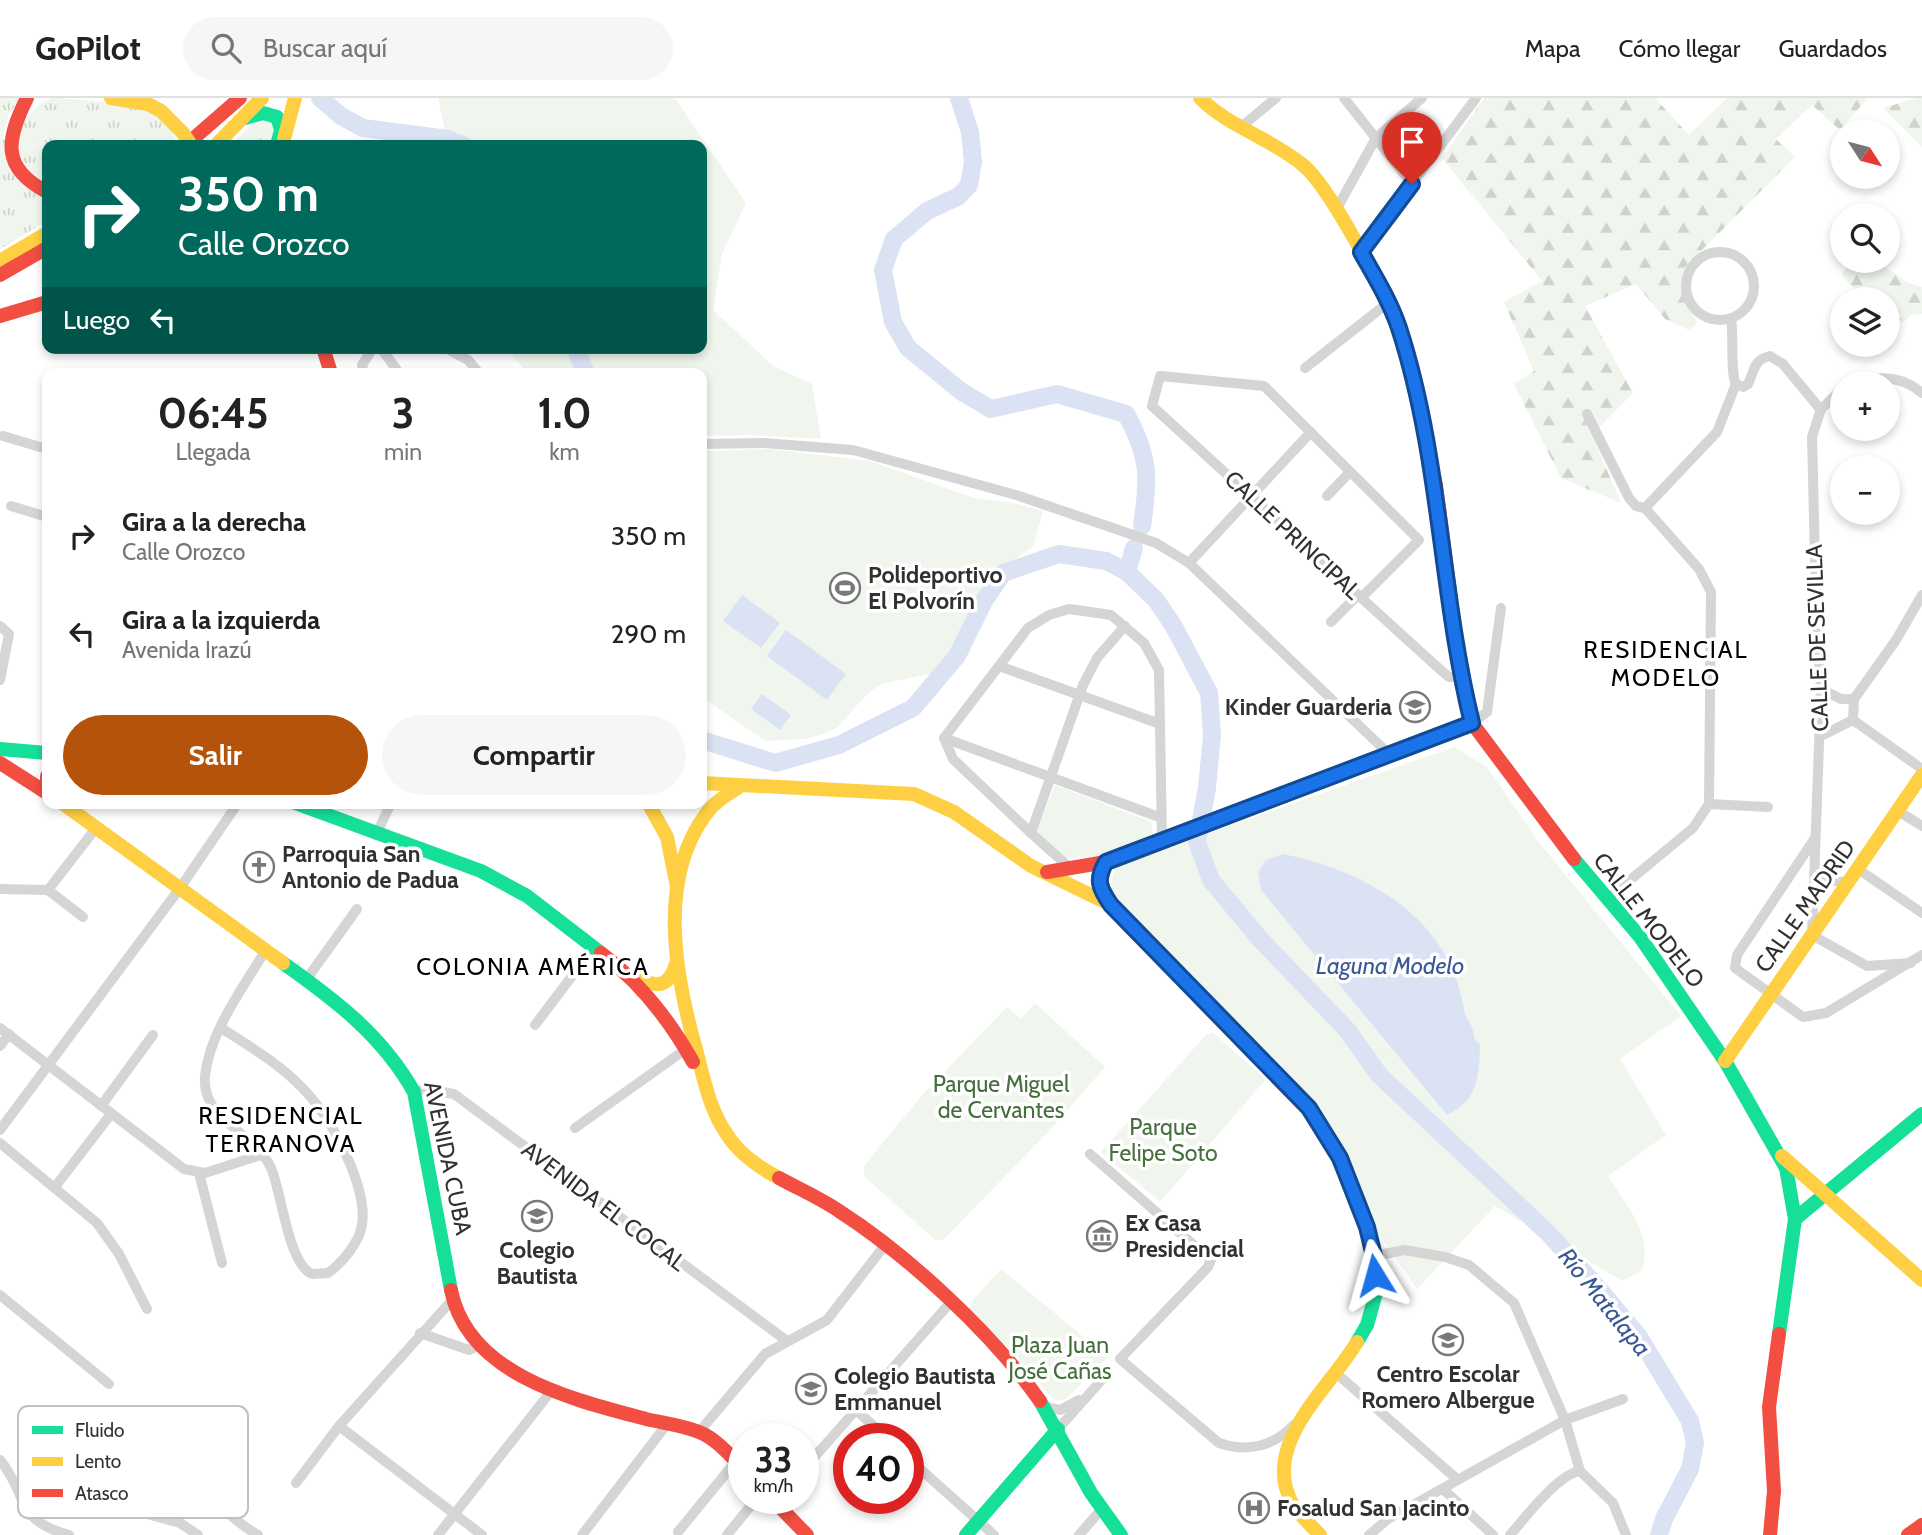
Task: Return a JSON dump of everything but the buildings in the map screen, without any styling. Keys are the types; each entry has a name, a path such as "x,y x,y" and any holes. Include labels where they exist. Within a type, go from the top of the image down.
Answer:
{"main road":[{"path":"35,98 23,104 10,133 10,153 23,177 42,189"},
{"path":"111,98 154,99 186,139 240,98"},
{"path":"221,140 262,98"},
{"path":"283,140 295,98"},
{"path":"1047,872 1106,862 1472,723 1461,677 1433,473 1407,357 1389,302 1317,180 1291,154 1218,116 1200,98"},
{"path":"245,118 262,113 277,117 281,130 278,140"},
{"path":"0,261 42,236"},
{"path":"0,275 42,250"},
{"path":"0,316 42,303"},
{"name":"CALLE MODELO","path":"1472,723 1515,785 1640,937 1725,1061 1779,1153 1790,1185 1795,1219 1769,1407 1774,1491 1770,1535"},
{"path":"0,749 42,753"},
{"path":"0,763 42,790"},
{"name":"CALLE MADRID","path":"1725,1061 1922,775"},
{"path":"708,803 709,784 914,794 940,803 1018,858 1111,905"},
{"path":"708,803 739,787"},
{"name":"AVENIDA CUBA","path":"70,809 306,980 379,1038 403,1069 414,1092 430,1164 453,1299 488,1354 514,1373 552,1390 699,1432 718,1443 728,1453"},
{"path":"310,809 498,879 541,906 616,964 649,984 659,986 671,979 677,959"},
{"path":"651,809 667,836 678,895 677,959 683,1004 707,1088"},
{"path":"678,895 690,842 706,809"},
{"path":"1106,862 1098,880 1100,889 1111,905 1309,1108 1340,1158 1374,1256 1376,1294 1371,1318 1361,1341 1300,1418 1287,1451 1283,1480 1287,1500 1298,1517 1320,1535"},
{"path":"616,964 659,1008 686,1049 707,1088 729,1139 757,1166 841,1211 885,1245 950,1303 1012,1366 1045,1407 1100,1511 1121,1535"},
{"path":"1795,1219 1922,1114"},
{"name":"CALLE MODELO","path":"1779,1153 1922,1280"},
{"path":"966,1535 1058,1429"},
{"path":"788,1514 807,1535"},
{"path":"1908,1535 1922,1525"}],"street":[{"path":"1241,127 1276,98"},
{"path":"1344,98 1412,184"},
{"path":"1336,210 1376,138 1422,98"},
{"path":"1361,252 1475,98"},
{"path":"1710,253 1736,255 1753,275 1751,301 1731,318 1717,320 1705,316 1688,296 1686,283 1690,270 1698,260 1710,253"},
{"path":"1305,368 1389,302"},
{"path":"1645,508 1717,432 1736,384 1732,371 1735,338 1731,318"},
{"path":"386,354 396,368"},
{"path":"457,354 475,368"},
{"path":"1736,384 1743,387 1748,384 1754,364 1760,358 1770,356 1783,364 1821,410 1830,401"},
{"name":"CALLE PRINCIPAL","path":"1311,432 1264,386 1160,376 1152,406 1443,672 1450,677 1461,677"},
{"path":"1900,381 1922,393"},
{"name":"CALLE DE SEVILLA","path":"1812,935 1821,689 1817,639 1812,450 1815,422 1821,410"},
{"path":"1587,414 1629,498 1636,506 1645,508 1699,569 1711,592 1709,804 1693,828 1607,899"},
{"path":"1189,563 1311,432 1419,540 1331,622"},
{"path":"3,436 42,448"},
{"path":"707,444 764,443 853,450 1016,495 1156,544 1189,563 1390,755"},
{"path":"1327,496 1350,472"},
{"path":"11,506 42,515"},
{"path":"1853,720 1854,699 1896,640 1922,595"},
{"path":"1472,723 1487,712 1501,608"},
{"path":"944,738 1028,628 1049,615 1069,609 1111,615 1144,643 1159,670 1159,817 1162,839"},
{"path":"0,626 9,635 0,680"},
{"path":"1031,833 1079,695 1097,658 1125,626"},
{"path":"999,666 1160,724"},
{"path":"1821,689 1841,699 1854,699"},
{"path":"1821,736 1853,720"},
{"path":"1853,720 1922,769"},
{"path":"944,738 1159,817"},
{"path":"944,738 953,759 1070,868"},
{"path":"1709,804 1768,807"},
{"path":"0,1130 180,888 234,809"},
{"path":"376,835 388,809"},
{"path":"1898,811 1922,827"},
{"path":"48,890 96,828"},
{"path":"1815,838 1734,960 1735,968 1803,1017 1812,1017 1922,955"},
{"path":"1815,867 1829,880 1849,883"},
{"path":"1858,869 1922,913"},
{"path":"0,888 48,890 83,917"},
{"path":"306,980 357,909"},
{"path":"1812,935 1867,966 1912,963"},
{"path":"535,1025 594,947"},
{"path":"221,1028 283,1069 308,1093 330,1124 347,1159 360,1195 362,1226 352,1246 328,1273 320,1276 312,1274 297,1261 277,1183 264,1154 217,1114 207,1097 205,1075 221,1028 265,951"},
{"path":"0,1046 4,1031 184,1169 199,1173 264,1154"},
{"path":"101,1107 153,1035"},
{"path":"575,1128 686,1049"},
{"name":"AVENIDA EL COCAL","path":"414,1092 425,1090 454,1094 787,1342"},
{"path":"55,1187 111,1114"},
{"path":"0,1143 97,1223 108,1237 147,1309"},
{"path":"1090,1154 1209,1257 1208,1267 1121,1359 1219,1443 1235,1449 1265,1445 1283,1436 1300,1418"},
{"path":"199,1173 222,1263"},
{"path":"699,1432 765,1354 827,1320 885,1245"},
{"path":"1374,1256 1404,1250 1445,1256 1469,1265 1514,1303 1565,1420 1580,1471 1613,1503 1626,1535"},
{"path":"0,1295 109,1384"},
{"path":"296,1483 340,1426 419,1333 453,1299"},
{"path":"819,1452 950,1303"},
{"path":"419,1333 470,1350 481,1344"},
{"path":"1336,1373 1458,1480"},
{"path":"1058,1429 1106,1375"},
{"path":"438,1535 552,1390"},
{"path":"1045,1407 1059,1410 1086,1397"},
{"path":"1369,1535 1388,1519 1565,1420 1623,1399"},
{"path":"856,1410 870,1423"},
{"path":"586,1534 667,1424"},
{"path":"340,1426 482,1535"},
{"path":"0,1460 18,1494"},
{"path":"1510,1535 1546,1495 1572,1472 1580,1471"},
{"path":"924,1472 994,1535"},
{"path":"678,1532 728,1478"},
{"path":"1444,1490 1493,1535"},
{"path":"1079,1535 1100,1511"},
{"path":"727,1535 744,1514"},
{"path":"34,1518 47,1527 69,1535"},
{"path":"162,1518 180,1523 198,1535"},
{"path":"230,1518 258,1535"}],"green space":[{"path":"0,98 20,98 9,114 3,137 42,192 42,224 0,249"},
{"path":"53,98 74,99 146,110 160,118 176,138 42,140 42,181 25,166 19,142 20,133 29,115"},
{"path":"438,98 675,98 703,140 447,140"},
{"path":"1484,98 1655,98 1689,135 1727,98 1868,98 1850,119 1830,121 1812,105 1776,139 1795,157 1685,267 1683,292 1697,323 1689,330 1665,319 1636,284 1585,306 1633,393 1592,435 1621,503 1561,478 1514,384 1534,371 1504,302 1542,281 1442,158"},
{"path":"1922,98 1922,147 1900,125 1900,119 1894,119 1883,108"},
{"path":"272,120 274,140 235,140 255,122"},
{"path":"707,145 746,203 722,254 713,310 773,366 812,384 821,439 707,436 707,368 523,368 511,354 707,354"},
{"path":"1894,273 1908,283 1922,287 1922,314 1911,315 1900,322 1900,287 1852,287 1842,275"},
{"name":"Polideportivo El Polvorín","path":"770,449 870,461 974,498 1014,503 1043,511 1033,547 1003,567 975,608 955,652 938,672 881,684 866,695 838,727 823,734 806,739 765,741 707,700 707,451"},
{"path":"1454,747 1487,767 1541,845 1681,1016 1620,1059 1666,1135 1608,1176 1630,1209 1644,1245 1642,1270 1622,1281 1495,1206 1417,1289 1378,1233 1342,1145 1314,1103 1112,893 1115,866"},
{"path":"1055,785 1152,822 1152,834 1104,857 1065,858 1037,831"},
{"name":"Parque Miguel de Cervantes","path":"1035,1003 1105,1067 1052,1128 943,1240 935,1240 864,1176 864,1166 923,1094 1007,1007 1021,1019"},
{"name":"Parque Felipe Soto","path":"1212,1032 1266,1079 1160,1202 1101,1152 1205,1036"},
{"name":"Plaza Juan José Cañas","path":"1001,1269 1108,1357 1067,1398 1058,1401 1051,1397 1016,1355 970,1311 972,1301"}],"water":[{"path":"742,595 780,623 761,648 723,621"},
{"path":"786,630 846,674 827,700 767,656"},
{"path":"762,694 791,715 780,730 751,709"},
{"name":"Laguna Modelo","path":"1283,854 1345,873 1373,887 1400,904 1423,924 1442,949 1456,977 1474,1038 1480,1045 1475,1087 1457,1109 1447,1115 1261,890 1258,872 1266,860"}],"waterway":[{"path":"320,98 341,116 363,128 450,140"},
{"path":"959,98 970,132 973,162 969,185 959,196 927,211 894,239 883,270 893,322 908,348 962,392 991,409 1057,394 1126,414 1140,443 1146,468 1142,526"},
{"path":"578,354 584,368"},
{"path":"1127,572 1134,548"},
{"name":"Río Matalapa","path":"707,742 775,763 839,745 913,708 957,656 984,601 1003,573 1059,554 1106,561 1127,572 1156,600 1173,625 1209,693 1212,735 1207,788 1197,842 1211,880 1259,938 1348,1031 1379,1075 1548,1233 1599,1289 1639,1337 1690,1421 1695,1443 1690,1469 1664,1519 1659,1535"}],"traffic: fast":[{"path":"245,118 263,113 277,117 281,130 278,140"},
{"path":"0,749 42,753"},
{"path":"311,809 481,871 527,896 601,953"},
{"path":"1574,859 1640,937 1725,1061 1786,1168 1795,1219 1779,1334"},
{"path":"1106,862 1100,884 1111,905 1297,1095 1331,1142 1363,1217 1374,1260 1376,1293 1367,1325 1357,1342"},
{"path":"283,963 356,1020 387,1053 414,1092 451,1290"},
{"path":"1795,1219 1922,1114"},
{"path":"1040,1401 1091,1493 1121,1535"},
{"path":"966,1535 1058,1429"}],"traffic: slow":[{"path":"111,98 148,104"},
{"path":"221,140 262,98"},
{"path":"284,139 295,98"},
{"path":"1200,98 1224,117 1303,165 1327,194 1391,310 1404,344 1417,399"},
{"path":"139,99 161,111 182,132"},
{"path":"183,133 188,140"},
{"path":"0,261 42,236"},
{"path":"1725,1061 1922,775"},
{"path":"707,783 914,794 954,812 1031,866 1107,903"},
{"path":"739,787 709,810 690,840 681,869 676,900 677,963 705,1084 720,1124 743,1153 779,1178"},
{"path":"70,809 283,963"},
{"path":"651,809 667,837 677,887"},
{"path":"635,976 649,983 660,984 669,978 676,964"},
{"path":"1782,1156 1922,1280"},
{"path":"1320,1535 1292,1503 1284,1481 1285,1459 1291,1438 1302,1418 1357,1342"}],"traffic: jam":[{"path":"27,98 15,127 12,152 22,173 42,189"},
{"path":"192,140 240,98"},
{"path":"0,275 42,251"},
{"path":"0,316 42,303"},
{"path":"325,354 329,368"},
{"path":"1417,399 1436,485 1461,677 1472,723 1574,859"},
{"path":"1047,872 1106,862 1472,723"},
{"path":"0,763 42,790"},
{"path":"601,953 629,977 653,1003 693,1062"},
{"path":"779,1178 866,1229 921,1273 999,1349 1040,1401"},
{"path":"451,1290 461,1319 479,1344 501,1364 528,1380 588,1403 699,1432 728,1454"},
{"path":"1770,1535 1774,1491 1769,1407 1779,1334"},
{"path":"787,1514 807,1535"},
{"path":"1908,1535 1922,1525"}],"place":[{"name":"Polideportivo El Polvorín","path":"845,588"},
{"name":"Kinder Guarderia","path":"1415,707"},
{"name":"Parroquia San Antonio de Padua","path":"259,867"},
{"name":"Colegio Bautista","path":"537,1216"},
{"name":"Ex Casa Presidencial","path":"1102,1236"},
{"name":"Centro Escolar Romero Albergue","path":"1448,1340"},
{"name":"Colegio Bautista Emmanuel","path":"811,1389"},
{"name":"Fosalud San Jacinto","path":"1254,1508"}],"district":[{"name":"RESIDENCIAL MODELO","path":"1666,663"},
{"name":"COLONIA AMÉRICA","path":"533,966"},
{"name":"RESIDENCIAL TERRANOVA","path":"281,1129"}],"route":[{"path":"1375,1275 1374,1256 1367,1227 1328,1135 1309,1108 1111,905 1100,889 1098,880 1106,862 1472,723 1461,677 1436,485 1424,426 1399,328 1389,302 1361,252 1412,184"}]}
